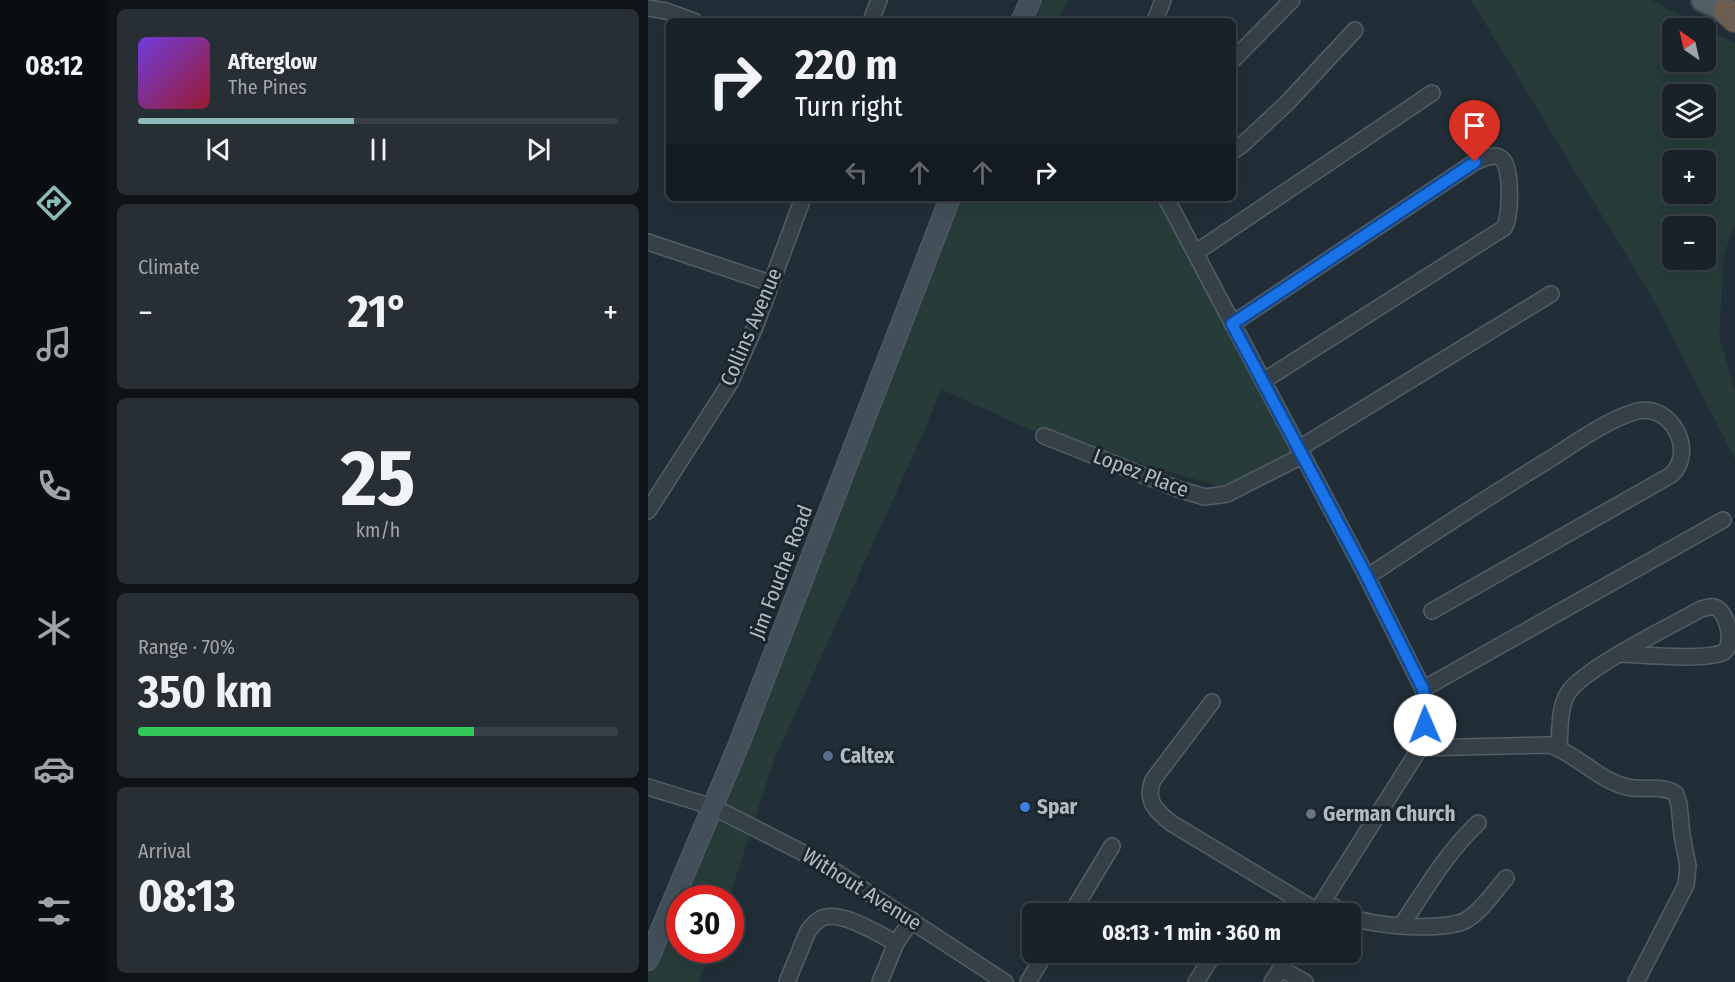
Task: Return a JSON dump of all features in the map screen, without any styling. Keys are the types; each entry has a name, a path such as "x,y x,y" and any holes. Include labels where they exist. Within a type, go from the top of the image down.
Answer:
{"main road":[{"path":"1703,0 1732,15"}],"street":[{"path":"872,18 879,0"},
{"path":"1022,18 1031,0"},
{"path":"1156,18 1163,0"},
{"path":"1236,57 1292,0"},
{"path":"648,8 686,18"},
{"path":"1236,149 1287,103 1355,30"},
{"path":"1195,253 1432,93"},
{"path":"1232,324 1475,162 1495,156 1504,162 1508,182 1509,214 1504,228 1263,381"},
{"name":"Collins Avenue","path":"648,511 730,383 755,327 802,201"},
{"name":"Jim Fouche Road","path":"648,960 713,807 802,584 949,201"},
{"path":"1168,201 1367,577 1423,689 1427,713 1420,748 1323,903"},
{"path":"648,242 770,283"},
{"name":"Lopez Place","path":"1044,436 1178,489 1205,497 1227,494 1300,452 1551,294"},
{"path":"1367,577 1465,510 1586,436 1635,412 1650,410 1660,412 1669,420 1681,446 1683,457 1678,468 1671,475 1432,611"},
{"path":"1423,689 1724,520"},
{"path":"1558,748 1566,695 1584,677 1621,654 1708,607 1714,606 1720,609 1734,638 1733,645 1727,651 1708,656 1621,654"},
{"path":"1212,702 1153,780 1150,798 1154,807 1172,823 1309,903"},
{"path":"1420,748 1541,744 1558,748 1627,788 1673,792 1679,804 1688,866 1686,885 1636,982"},
{"name":"Without Avenue","path":"648,787 713,807 821,862 1005,982"},
{"path":"1401,926 1462,837 1478,823"},
{"path":"1078,903 1112,846"},
{"path":"1361,919 1401,926 1458,924 1476,912 1506,878"},
{"path":"787,982 808,931 821,918 830,916 850,921 896,943"},
{"path":"880,982 896,943 912,920"},
{"path":"1028,982 1039,963"},
{"path":"1196,982 1208,963"},
{"path":"1272,982 1285,963"},
{"path":"1281,969 1305,982"}],"green space":[{"path":"1044,0 1068,0 1059,18 1035,18"},
{"path":"1471,0 1651,0 1686,18 1662,18 1662,72 1716,72 1716,33 1735,43 1735,224 1724,255 1719,336 1735,391 1735,459 1654,301"},
{"path":"950,201 1173,201 1306,453 1226,488 1044,436 941,389 922,436 774,760 733,885 681,885"},
{"path":"666,922 666,963 706,963 699,982 648,982 648,968"}],"place":[{"name":"Caltex","path":"828,756"},
{"name":"Spar","path":"1025,807"},
{"name":"German Church","path":"1311,814"}],"route":[{"path":"1425,725 1427,713 1423,689 1402,645 1232,324 1475,162"}]}
